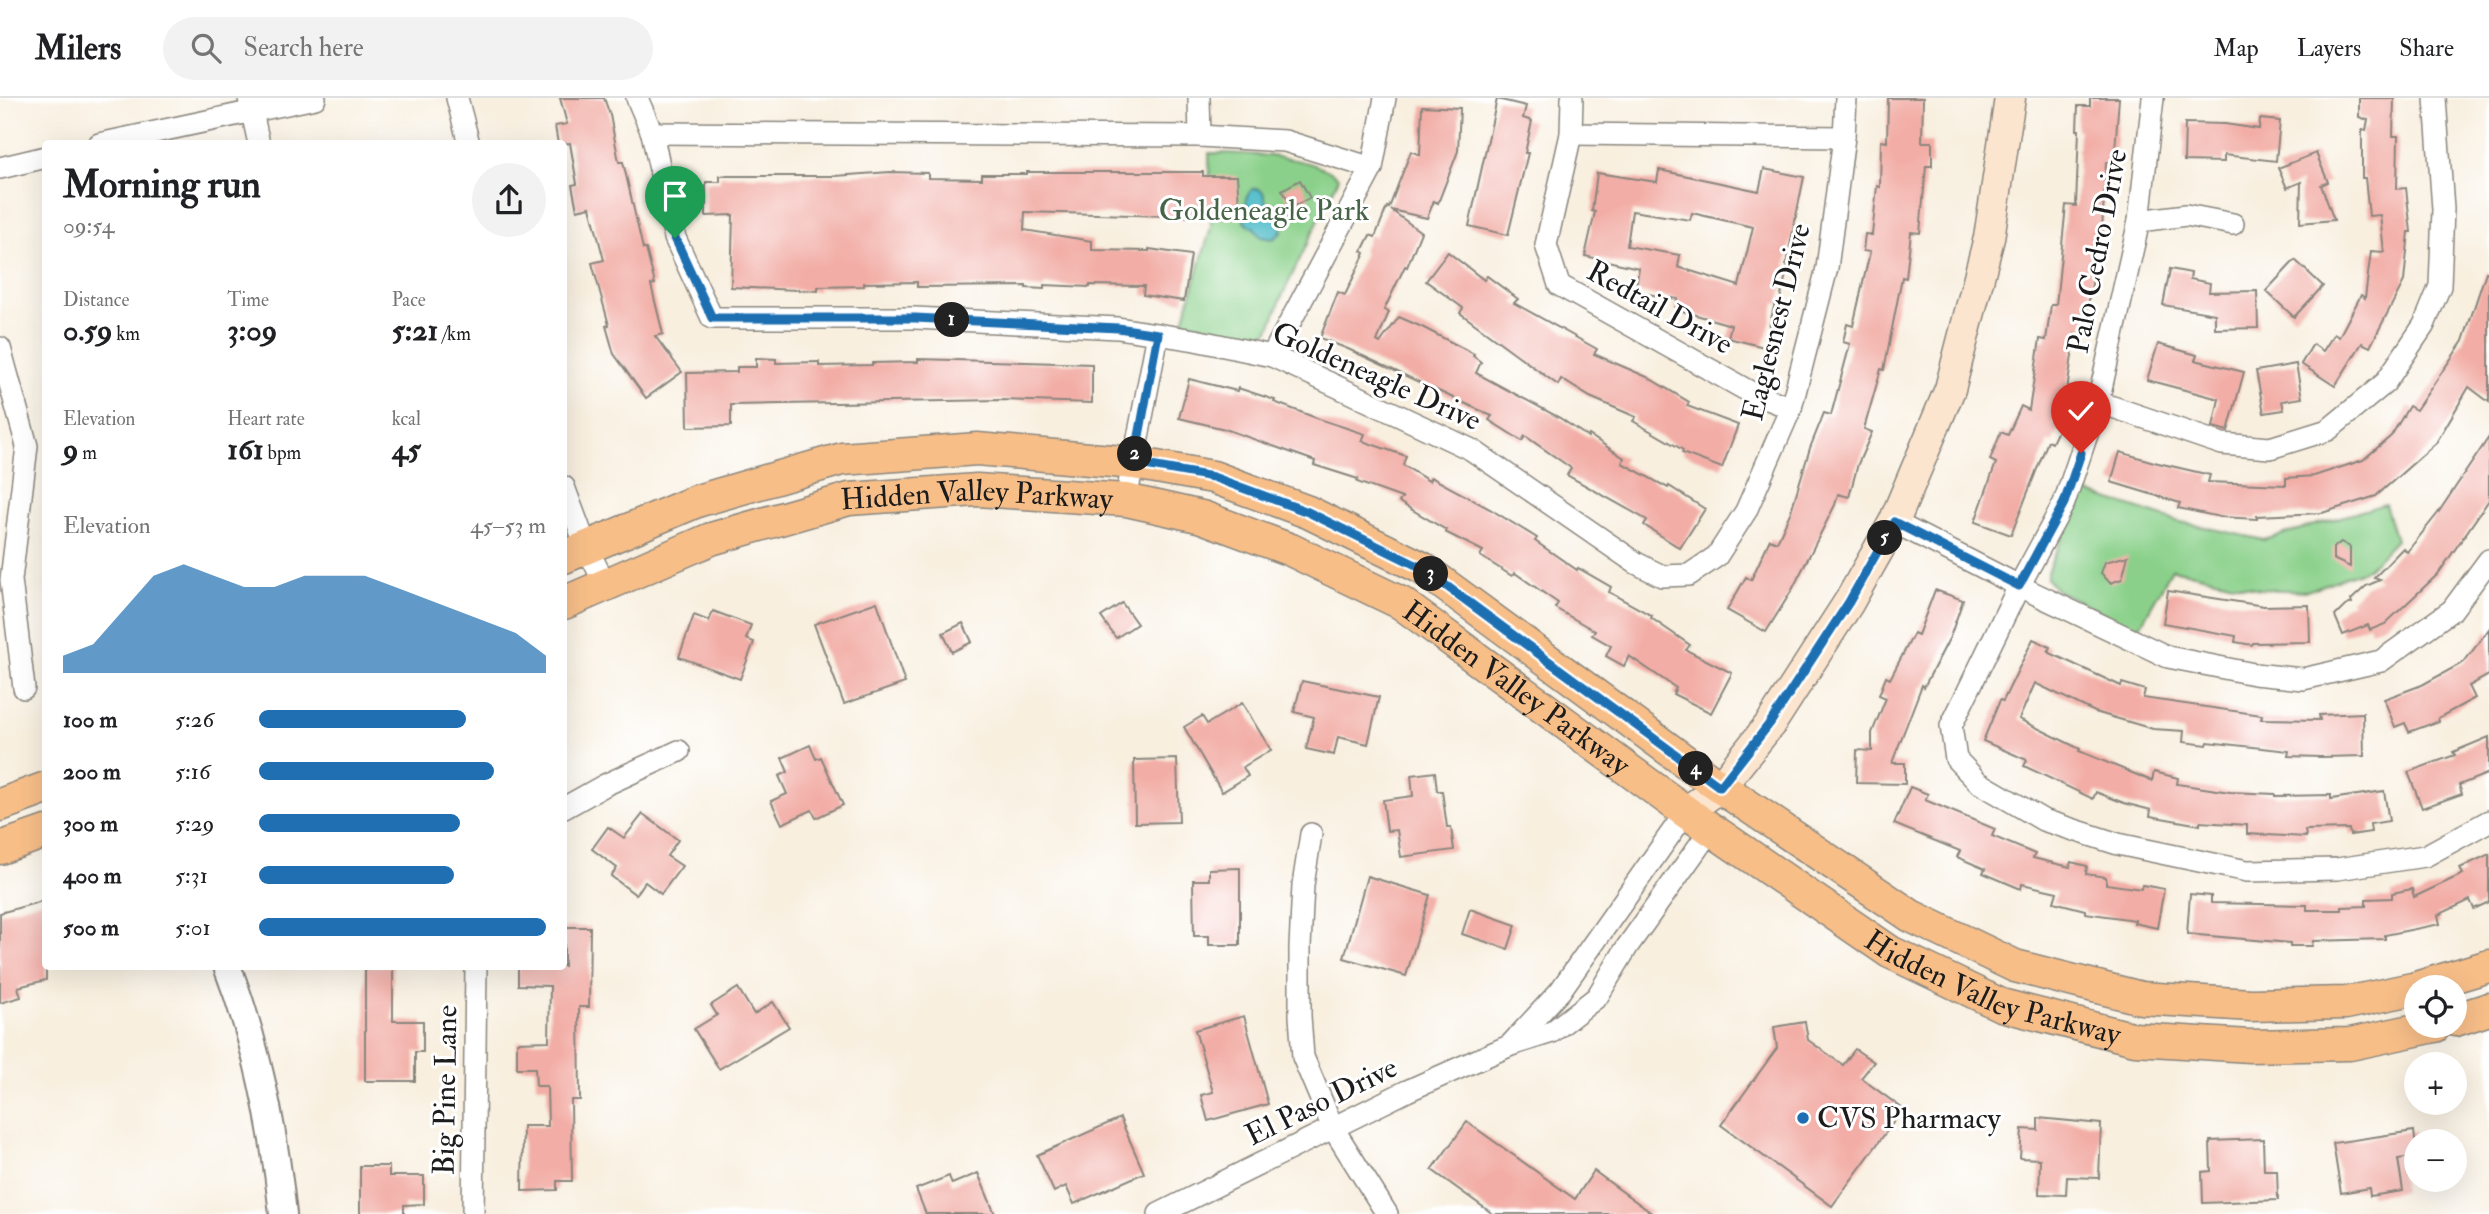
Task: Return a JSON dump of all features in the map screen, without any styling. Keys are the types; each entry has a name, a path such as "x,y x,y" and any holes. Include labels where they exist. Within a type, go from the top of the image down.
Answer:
{"main road":[{"path":"1699,821 1720,787 1785,700 1849,602 1894,522 1950,389 1989,238 2010,98"},
{"name":"Hidden Valley Parkway","path":"575,551 697,500 842,459 977,449 1134,463 1225,481 1308,512 1422,568 1720,787 1911,916 2015,967 2141,998 2251,1005 2346,1003 2404,990"},
{"name":"Hidden Valley Parkway","path":"567,602 711,539 849,499 977,490 1126,500 1202,517 1291,550 1401,603 1699,821 1890,952 2001,1005 2135,1039 2250,1046 2350,1044 2404,1033"},
{"path":"0,804 42,789"},
{"path":"0,848 42,833"},
{"name":"Hidden Valley Parkway","path":"2459,975 2489,966"},
{"path":"2467,1016 2489,1009"}],"street":[{"path":"114,140 250,105 315,98"},
{"path":"457,98 468,140"},
{"path":"637,98 652,133 1200,136 1286,141 1372,169"},
{"path":"1199,98 1200,136"},
{"path":"1272,356 1372,169 1385,98"},
{"name":"Redtail Drive","path":"1572,98 1571,134 1546,246 1559,285 1750,392 1791,408"},
{"name":"Eaglesnest Drive","path":"1689,575 1717,556 1746,511 1791,408 1827,268 1844,137 1846,98"},
{"name":"Palo Cedro Drive","path":"2153,98 2139,221 2098,402 2064,503 2019,586 1951,726 1956,759 1978,782 2043,820 2118,844 2247,870 2337,869 2425,856 2489,821"},
{"path":"2098,402 2222,444 2270,448 2328,430 2385,383 2424,325 2440,286 2443,209 2435,98"},
{"path":"250,105 258,140"},
{"name":"Goldeneagle Drive","path":"652,133 675,238 712,318 915,318 1118,328 1272,356 1472,450 1636,563 1662,576 1689,575"},
{"path":"1571,134 1844,137"},
{"path":"0,168 42,158"},
{"path":"2139,221 2186,215 2233,224"},
{"path":"1126,500 1158,334"},
{"path":"0,348 27,446 11,580 24,688"},
{"path":"567,504 575,551 604,584"},
{"path":"1894,522 2019,586 2168,657 2254,674 2303,679 2381,661 2452,610 2489,560"},
{"path":"567,806 605,785 679,751"},
{"name":"El Paso Drive","path":"1511,1045 1560,991 1699,821"},
{"name":"El Paso Drive","path":"1159,1214 1407,1091 1511,1045 1552,1032 1597,998 1699,821"},
{"path":"1311,834 1303,886 1300,947 1303,1057 1333,1128 1387,1214"},
{"path":"228,970 254,1048 267,1102 283,1214"},
{"name":"Big Pine Lane","path":"473,1214 475,970"}],"green space":[{"name":"Goldeneagle Park","path":"1209,153 1296,160 1328,170 1339,178 1283,294 1269,330 1259,337 1183,321 1211,227"},
{"path":"2083,491 2176,521 2264,540 2385,504 2396,540 2368,569 2307,591 2260,589 2172,569 2138,630 2056,590 2047,579 2047,572"}],"water":[{"path":"1252,189 1263,192 1268,209 1280,221 1282,232 1273,239 1261,237 1244,221 1246,198"}],"building":[{"path":"560,98 604,98 619,162 623,162 643,249 646,249 655,284 651,285 663,334 655,336 682,372 646,398 614,354 592,263 604,260 590,207 577,210 572,185 577,184 570,143 567,143 567,140 557,140 555,126 567,124"},
{"path":"1888,98 1923,98 1922,142 1932,142 1932,166 1926,166 1920,233 1911,232 1906,278 1902,277 1884,370 1881,369 1864,429 1872,432 1858,464 1849,497 1838,494 1792,590 1766,632 1727,610 1746,577 1751,580 1770,539 1777,542 1791,511 1824,413 1831,415 1850,344 1843,342 1847,324 1853,326 1870,252 1863,251 1865,234 1872,235 1877,186 1880,187 1881,141 1887,142"},
{"path":"2090,98 2119,98 2114,163 2106,162 2102,231 2097,231 2092,284 2082,336 2075,334 2067,391 2053,423 2060,426 2052,443 2048,441 2011,535 1975,522 1996,463 1990,460 2001,432 2008,435 2021,406 2029,410 2040,339 2046,340 2051,305 2056,305 2066,205 2076,206 2078,106 2090,106"},
{"path":"2359,98 2394,98 2393,136 2398,136 2397,189 2406,188 2411,232 2404,281 2370,347 2362,343 2335,386 2301,364 2313,344 2323,351 2334,334 2339,337 2361,295 2365,298 2371,251 2384,252 2380,215 2369,216 2365,178 2362,178 2362,130 2366,130 2368,120 2359,117"},
{"path":"1497,99 1526,106 1523,118 1532,121 1525,153 1528,153 1508,235 1469,226"},
{"path":"1422,106 1460,108 1458,151 1438,203 1434,201 1427,218 1391,210 1421,232 1407,267 1405,266 1384,310 1389,312 1377,341 1380,343 1399,317 1422,327 1474,354 1481,362 1476,373 1560,418 1588,437 1589,435 1624,458 1622,463 1668,488 1669,486 1705,509 1680,548 1644,525 1647,520 1567,475 1571,468 1525,436 1522,441 1489,420 1492,416 1320,338 1338,292 1345,295 1365,253 1362,251 1370,235 1375,237 1411,151 1420,155"},
{"path":"2260,119 2280,121 2276,161 2224,155 2224,162 2184,161 2185,123 2225,124 2259,129"},
{"path":"2316,153 2328,182 2321,185 2334,220 2300,223 2301,182 2287,188 2278,168"},
{"path":"1764,169 1804,177 1786,265 1788,266 1779,304 1775,303 1764,347 1728,338 1731,325 1675,309 1678,299 1635,292 1639,268 1585,256 1595,212 1592,211 1597,173 1657,182 1659,170 1759,191","holes":["1632,211 1690,220 1692,213 1753,227 1739,286 1678,267 1680,255 1627,246"]},
{"path":"890,172 928,173 928,178 982,179 982,174 1027,172 1203,172 1203,176 1237,176 1240,218 1025,212 1024,230 1092,241 1092,250 1149,249 1191,255 1184,301 1143,295 1144,286 1044,285 1044,289 1026,286 917,287 917,282 818,287 818,291 731,287 733,215 706,216 706,182 720,182 720,176 835,176"},
{"path":"1300,180 1310,198 1292,207 1282,190"},
{"path":"1448,252 1484,280 1487,276 1518,299 1514,303 1597,349 1594,354 1647,377 1689,402 1687,406 1738,425 1722,468 1682,453 1683,450 1633,421 1636,417 1590,397 1561,379 1558,385 1460,313 1463,308 1426,281"},
{"path":"2295,260 2323,286 2294,317 2266,291"},
{"path":"2170,269 2191,273 2190,279 2210,283 2209,292 2257,291 2258,328 2215,329 2215,314 2163,305"},
{"path":"2486,272 2489,273 2489,402 2469,387 2436,443 2376,496 2322,513 2257,516 2257,519 2220,517 2178,508 2180,503 2111,482 2120,452 2210,475 2208,482 2286,485 2286,478 2314,476 2363,460 2391,436 2409,406 2416,410 2463,341"},
{"path":"2158,344 2197,355 2195,360 2244,372 2228,431 2213,427 2219,399 2147,380"},
{"path":"756,358 776,359 776,363 819,362 819,366 918,362 918,359 1092,364 1092,403 1000,400 731,405 731,426 688,427 687,373 737,372 737,367 756,367"},
{"path":"2296,364 2302,398 2282,401 2284,410 2264,413 2256,371"},
{"path":"1189,379 1237,391 1238,388 1365,434 1362,441 1406,456 1403,465 1429,481 1431,477 1490,509 1537,538 1535,541 1577,570 1578,568 1611,587 1609,592 1652,616 1651,618 1690,645 1686,650 1732,673 1711,713 1673,694 1676,688 1629,656 1624,666 1606,656 1611,646 1592,635 1595,631 1555,608 1558,603 1515,573 1512,576 1480,556 1483,551 1445,532 1446,530 1399,502 1402,498 1357,482 1358,479 1314,465 1315,461 1225,429 1179,418"},
{"path":"2489,437 2489,500 2438,574 2385,624 2370,630 2368,625 2343,635 2335,616 2352,603 2351,600 2366,586 2380,580 2374,578 2403,548 2407,552 2438,513"},
{"path":"2341,542 2350,547 2350,567 2333,559 2333,548"},
{"path":"2128,556 2122,579 2110,583 2101,573 2105,562"},
{"path":"1935,590 1963,600 1950,637 1924,687 1922,685 1892,763 1905,763 1905,784 1856,783 1857,750 1872,751 1872,733 1886,698 1879,695 1886,677 1890,679 1914,633 1918,635"},
{"path":"2168,591 2264,606 2309,605 2310,642 2252,645 2235,642 2236,636 2163,623"},
{"path":"877,602 905,683 844,704 814,624"},
{"path":"1122,603 1137,624 1116,638 1101,617"},
{"path":"713,611 751,625 746,639 754,642 740,679 679,657 694,615 709,621"},
{"path":"963,623 972,642 952,652 943,633"},
{"path":"2489,629 2489,675 2469,686 2475,698 2438,718 2439,721 2409,732 2405,723 2395,727 2384,699 2422,685 2464,662"},
{"path":"2033,639 2050,647 2048,652 2121,686 2122,683 2145,690 2143,698 2262,715 2261,719 2320,720 2319,715 2363,713 2364,756 2321,757 2288,756 2289,751 2208,742 2207,745 2183,742 2184,731 2153,729 2095,712 2035,683 2019,719 2080,749 2079,751 2152,781 2154,772 2178,778 2177,784 2275,796 2331,795 2331,799 2384,791 2389,821 2370,824 2371,832 2350,835 2349,829 2305,830 2306,837 2247,834 2247,825 2200,822 2200,825 2150,816 2151,810 2096,792 2093,799 2024,766 2027,760 1983,741 2000,700 2003,701"},
{"path":"1302,681 1379,697 1368,744 1338,737 1334,755 1306,749 1314,717 1294,712"},
{"path":"1242,703 1271,750 1243,767 1248,776 1222,792 1184,727 1202,716 1207,724"},
{"path":"2489,737 2489,773 2459,785 2462,794 2422,808 2408,772 2455,755 2453,752"},
{"path":"810,745 816,759 821,757 843,805 816,818 812,810 782,824 771,801 787,794 779,776 788,772 782,758"},
{"path":"1177,759 1179,822 1135,823 1134,760"},
{"path":"1435,772 1437,791 1442,791 1447,827 1451,827 1454,850 1401,857 1397,830 1387,831 1383,800 1413,796 1411,775"},
{"path":"1910,787 1928,794 1925,800 1995,829 1992,836 2035,854 2033,858 2070,867 2071,862 2087,866 2086,874 2106,877 2106,884 2164,889 2157,928 2134,923 2135,920 2085,913 2085,910 2054,902 2057,892 2022,884 2021,889 1983,873 1985,869 1957,857 1960,851 1894,824"},
{"path":"643,814 678,840 667,856 682,866 661,894 645,882 636,895 611,876 617,868 592,849 608,827 624,838"},
{"path":"2489,854 2489,902 2474,909 2470,900 2438,915 2440,924 2385,935 2385,939 2313,941 2312,946 2290,946 2290,943 2187,934 2190,894 2211,896 2211,903 2307,905 2307,910 2342,910 2342,907 2366,906 2366,899 2392,898 2392,893 2412,889 2414,897 2463,874 2460,868"},
{"path":"1240,868 1240,945 1209,945 1209,936 1194,936 1193,880 1209,880 1209,869"},
{"path":"1367,876 1430,895 1406,976 1344,958"},
{"path":"42,901 42,970 46,970 46,980 18,987 21,997 0,1003 0,913"},
{"path":"1470,909 1516,925 1508,949 1462,934"},
{"path":"567,927 590,927 589,1007 579,1007 580,1100 571,1100 572,1181 557,1181 557,1190 522,1191 523,1126 548,1126 547,1086 536,1086 535,1068 517,1068 517,1042 549,1041 550,986 518,985 518,970 567,970"},
{"path":"365,970 393,970 393,1021 423,1021 423,1052 415,1052 415,1081 365,1081"},
{"path":"738,988 754,1014 773,1002 789,1027 719,1069 694,1029 717,1015 711,1005"},
{"path":"1244,1016 1268,1104 1208,1121 1201,1095 1213,1092 1195,1030"},
{"path":"1805,1022 1808,1040 1843,1065 1855,1049 1874,1062 1861,1078 1903,1109 1832,1206 1721,1125 1777,1048 1774,1027"},
{"path":"1120,1118 1144,1173 1074,1204 1066,1186 1054,1192 1037,1155"},
{"path":"2038,1118 2101,1124 2099,1178 2067,1177 2066,1195 2039,1194 2040,1159 2020,1158 2022,1129 2038,1130"},
{"path":"1467,1122 1575,1199 1594,1171 1653,1214 1493,1214 1432,1170"},
{"path":"2404,1132 2404,1158 2398,1159 2403,1191 2370,1196 2369,1188 2341,1193 2333,1143"},
{"path":"2263,1139 2264,1170 2277,1170 2278,1200 2203,1203 2202,1172 2211,1171 2210,1141"},
{"path":"360,1166 389,1166 389,1176 424,1176 424,1204 404,1205 404,1214 360,1214"},
{"path":"978,1173 995,1214 926,1214 916,1189 949,1176 952,1184"}],"place":[{"name":"CVS Pharmacy","path":"1803,1118"}],"route":[{"path":"675,238 712,318 915,318 1118,328 1158,334 1134,463 1213,477 1308,512 1422,568 1720,787 1770,723 1849,602 1894,522 2019,586 2064,503 2081,453"}]}
